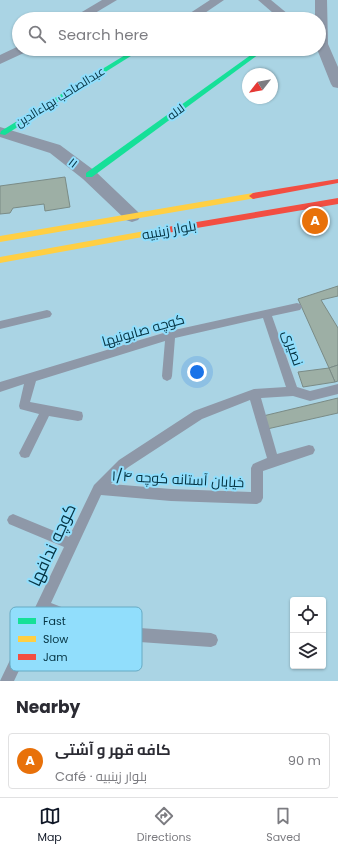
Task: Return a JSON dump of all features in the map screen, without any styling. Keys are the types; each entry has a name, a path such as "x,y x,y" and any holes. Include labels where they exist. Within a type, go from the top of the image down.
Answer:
{"main road":[{"name":"عبدالصاحب بهاءالدین","path":"1,133 128,56"},
{"name":"لاله","path":"88,175 253,56"},
{"name":"بلوار زینبیه","path":"0,239 338,181"},
{"name":"بلوار زینبیه","path":"0,260 149,233 338,202"}],"street":[{"path":"89,12 111,0"},
{"path":"198,12 218,0"},
{"path":"264,0 279,12"},
{"path":"320,0 324,12"},
{"path":"0,60 12,54"},
{"path":"326,56 338,84"},
{"name":"۱۱","path":"1,133 55,149 88,175 132,216"}],"lane":[{"name":"کوچه صابونیها","path":"0,387 31,379 170,335 267,315 297,307"},
{"path":"0,325 47,314"},
{"name":"نصیری","path":"267,315 293,391"},
{"path":"167,376 170,335"},
{"path":"31,379 24,406 78,416"},
{"name":"کوچه ندافها","path":"43,606 98,489 123,464 198,415 254,394 293,391 310,396 338,389"},
{"path":"254,394 273,461 308,450"},
{"path":"25,453 46,410"},
{"name":"خیابان آستانه کوچه ۱/۴","path":"98,489 170,495 257,498 258,468 273,461"},
{"path":"13,520 72,544"},
{"path":"142,635 211,640"},
{"name":"کوچه ندافها","path":"7,681 12,671"}],"building":[{"path":"65,177 70,207 45,211 44,204 13,208 10,213 0,214 0,186"},
{"path":"338,286 338,296 321,300 338,328 338,365 329,368 298,299"},
{"path":"338,365 338,381 335,382 329,368"},
{"path":"329,368 335,382 303,387 298,372"},
{"path":"338,398 338,413 267,429 263,416"}],"traffic: fast":[{"path":"3,133 128,56"},
{"path":"89,175 253,56"}],"traffic: slow":[{"path":"0,239 253,196"},
{"path":"0,260 167,230"}],"traffic: jam":[{"path":"253,196 338,181"},
{"path":"167,230 338,201"}],"place":[{"name":"کافه قهر و آشتی","path":"315,221"}]}
